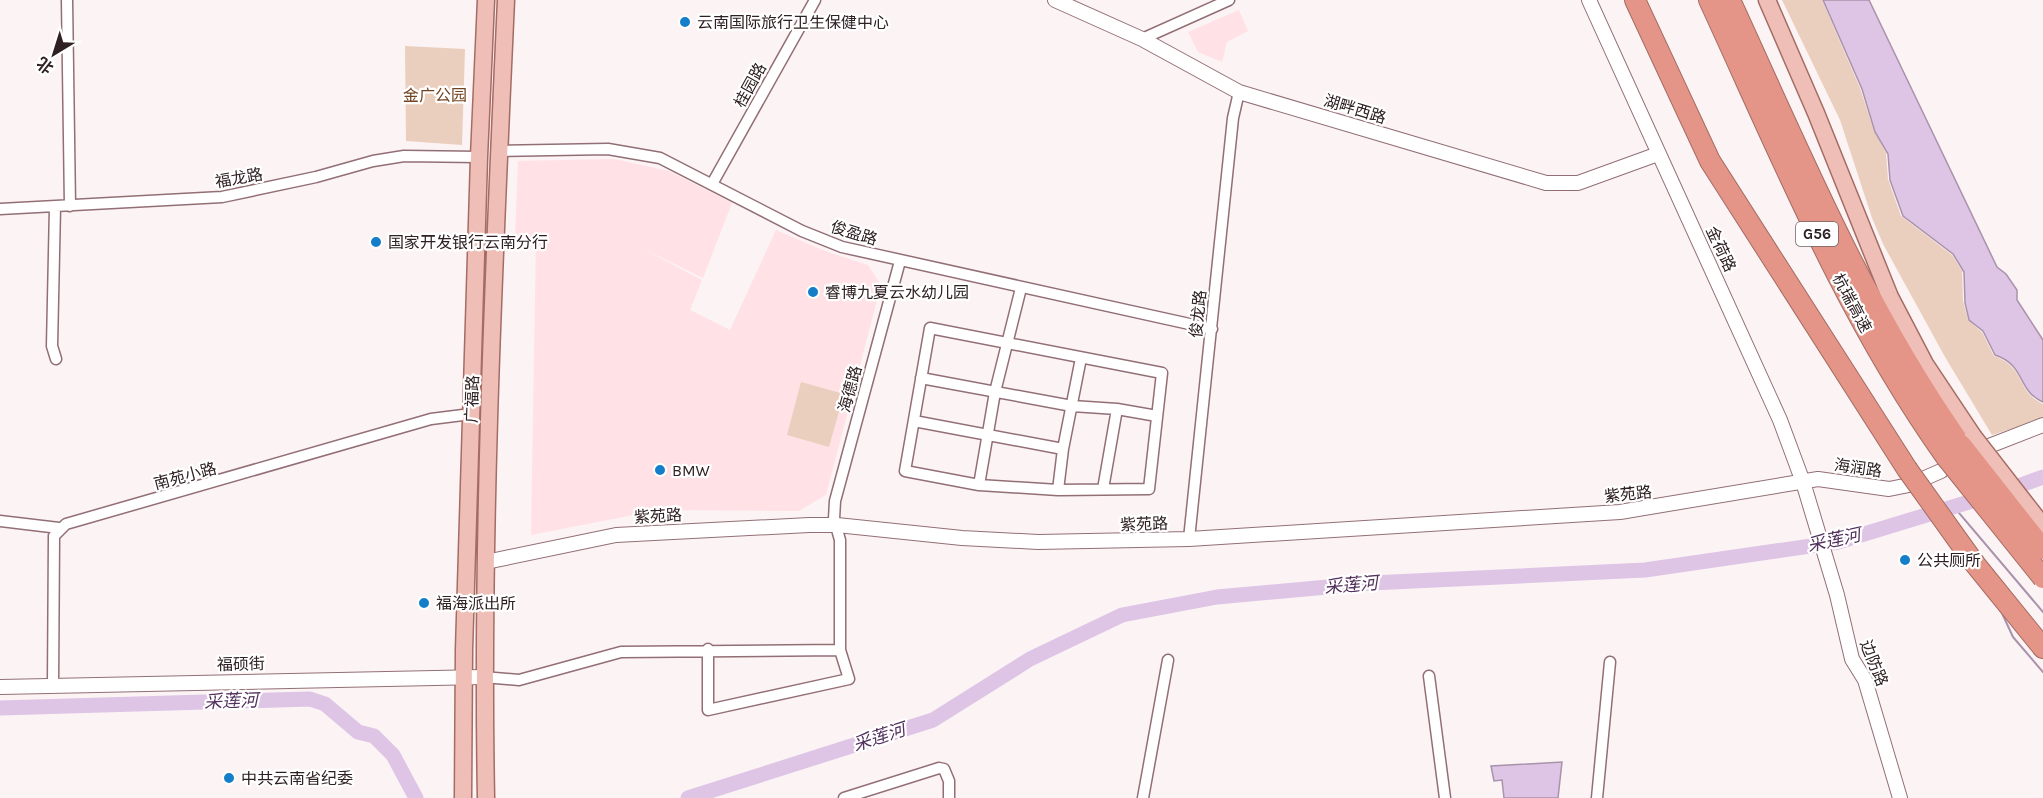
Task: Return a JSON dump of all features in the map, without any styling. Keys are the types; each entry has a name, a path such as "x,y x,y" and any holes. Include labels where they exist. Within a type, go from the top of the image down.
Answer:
{"highway":[{"path":"1635,0 1710,161 1907,469 1975,564 2043,648"},
{"name":"杭瑞高速","path":"1709,0 1850,301 1896,382 1955,452 2043,549"},
{"name":"杭瑞高速","path":"1730,0 1871,299 1917,379 1955,452 2043,578"}],"main road":[{"name":"广福路","path":"463,798 471,414 486,0"},
{"name":"广福路","path":"486,798 483,677 487,467 506,0"},
{"path":"1767,0 1827,138 1890,297 1925,364 1955,452 2043,526"}],"street":[{"path":"67,0 69,206"},
{"name":"桂园路","path":"712,184 815,0"},
{"name":"湖畔西路","path":"1055,0 1142,39 1239,92 1546,183 1578,183 1658,154"},
{"path":"1142,39 1229,0"},
{"name":"金荷路","path":"1589,0 1749,349 1803,482 1813,516"},
{"name":"俊龙路","path":"1189,539 1233,118 1239,92"},
{"name":"俊盈路","path":"499,152 579,149 628,151 660,158 823,240 900,261 1212,330"},
{"name":"福龙路","path":"0,209 222,197 316,177 373,161 404,156 479,157"},
{"path":"55,207 52,346 56,359"},
{"name":"海德路","path":"708,649 708,710 849,679 840,650 840,540 834,519 835,501 900,261"},
{"path":"979,485 995,392 1021,288"},
{"path":"930,328 1006,345 1081,358 1162,374 1149,489 1058,490 979,485 905,471 930,328"},
{"path":"1058,490 1081,358"},
{"path":"921,378 1072,406 1117,409 1157,416"},
{"path":"1103,489 1117,409"},
{"name":"南苑小路","path":"59,528 66,524 431,419 471,414"},
{"path":"914,421 1064,449"},
{"path":"1989,446 2043,425"},
{"name":"海润路","path":"1803,482 1839,480 1888,489 1916,483 1955,452"},
{"name":"紫苑路","path":"486,562 616,535 837,525 962,538 1038,542 1189,539 1620,512 1803,482"},
{"name":"边防路","path":"1813,516 1852,659 1865,680 1900,798"},
{"path":"0,521 59,528 53,544 53,685"},
{"path":"483,677 519,680 621,652 708,649 840,650"},
{"path":"1143,798 1168,660"},
{"path":"1597,798 1610,662"},
{"path":"1429,676 1445,798"},
{"name":"福硕街","path":"0,687 483,677"},
{"path":"844,798 939,768 947,774 949,798"}],"shaded area":[{"path":"1823,0 1869,0 1997,267 2006,274 2017,290 2017,300 2043,340 2043,402 2029,391 2012,365 1995,355 1983,331 1969,320 1965,303 1964,272 1953,254 1903,216 1890,180 1888,154 1875,132 1862,89"},
{"path":"1239,10 1248,31 1227,42 1222,62 1198,52 1188,32"},
{"path":"614,159 669,171 732,203 703,278 638,246 702,280 690,310 730,330 776,230 825,251 868,265 881,285 826,495 799,511 659,510 531,535 536,238 515,239 518,161"},
{"path":"1562,762 1558,798 1504,798 1502,780 1494,781 1491,766"}],"green space":[{"path":"1782,0 1822,0 1860,88 1874,131 1886,153 1888,179 1901,216 1952,255 1962,271 1963,301 1968,320 1982,332 1994,356 2011,366 2028,393 2043,404 2043,419 1992,435 1945,357 1883,244 1872,218 1840,120"},
{"name":"金广公园","path":"405,46 465,49 462,145 406,141"},
{"path":"801,382 844,394 829,447 787,435"}],"waterway":[{"name":"采莲河","path":"688,798 933,720 1030,659 1122,615 1217,597 1371,583 1645,570 1838,542 2005,491 2043,477"},
{"path":"1954,507 2043,612"},
{"path":"2001,611 2013,637 2043,672"},
{"name":"采莲河","path":"0,708 310,699 325,704 358,732 374,736 393,755 416,798"}],"place":[{"name":"云南国际旅行卫生保健中心","path":"685,22"},
{"name":"国家开发银行云南分行","path":"376,242"},
{"name":"睿博九夏云水幼儿园","path":"813,292"},
{"name":"BMW","path":"660,470"},
{"name":"公共厕所","path":"1905,560"},
{"name":"福海派出所","path":"424,603"},
{"name":"中共云南省纪委","path":"229,778"}]}
